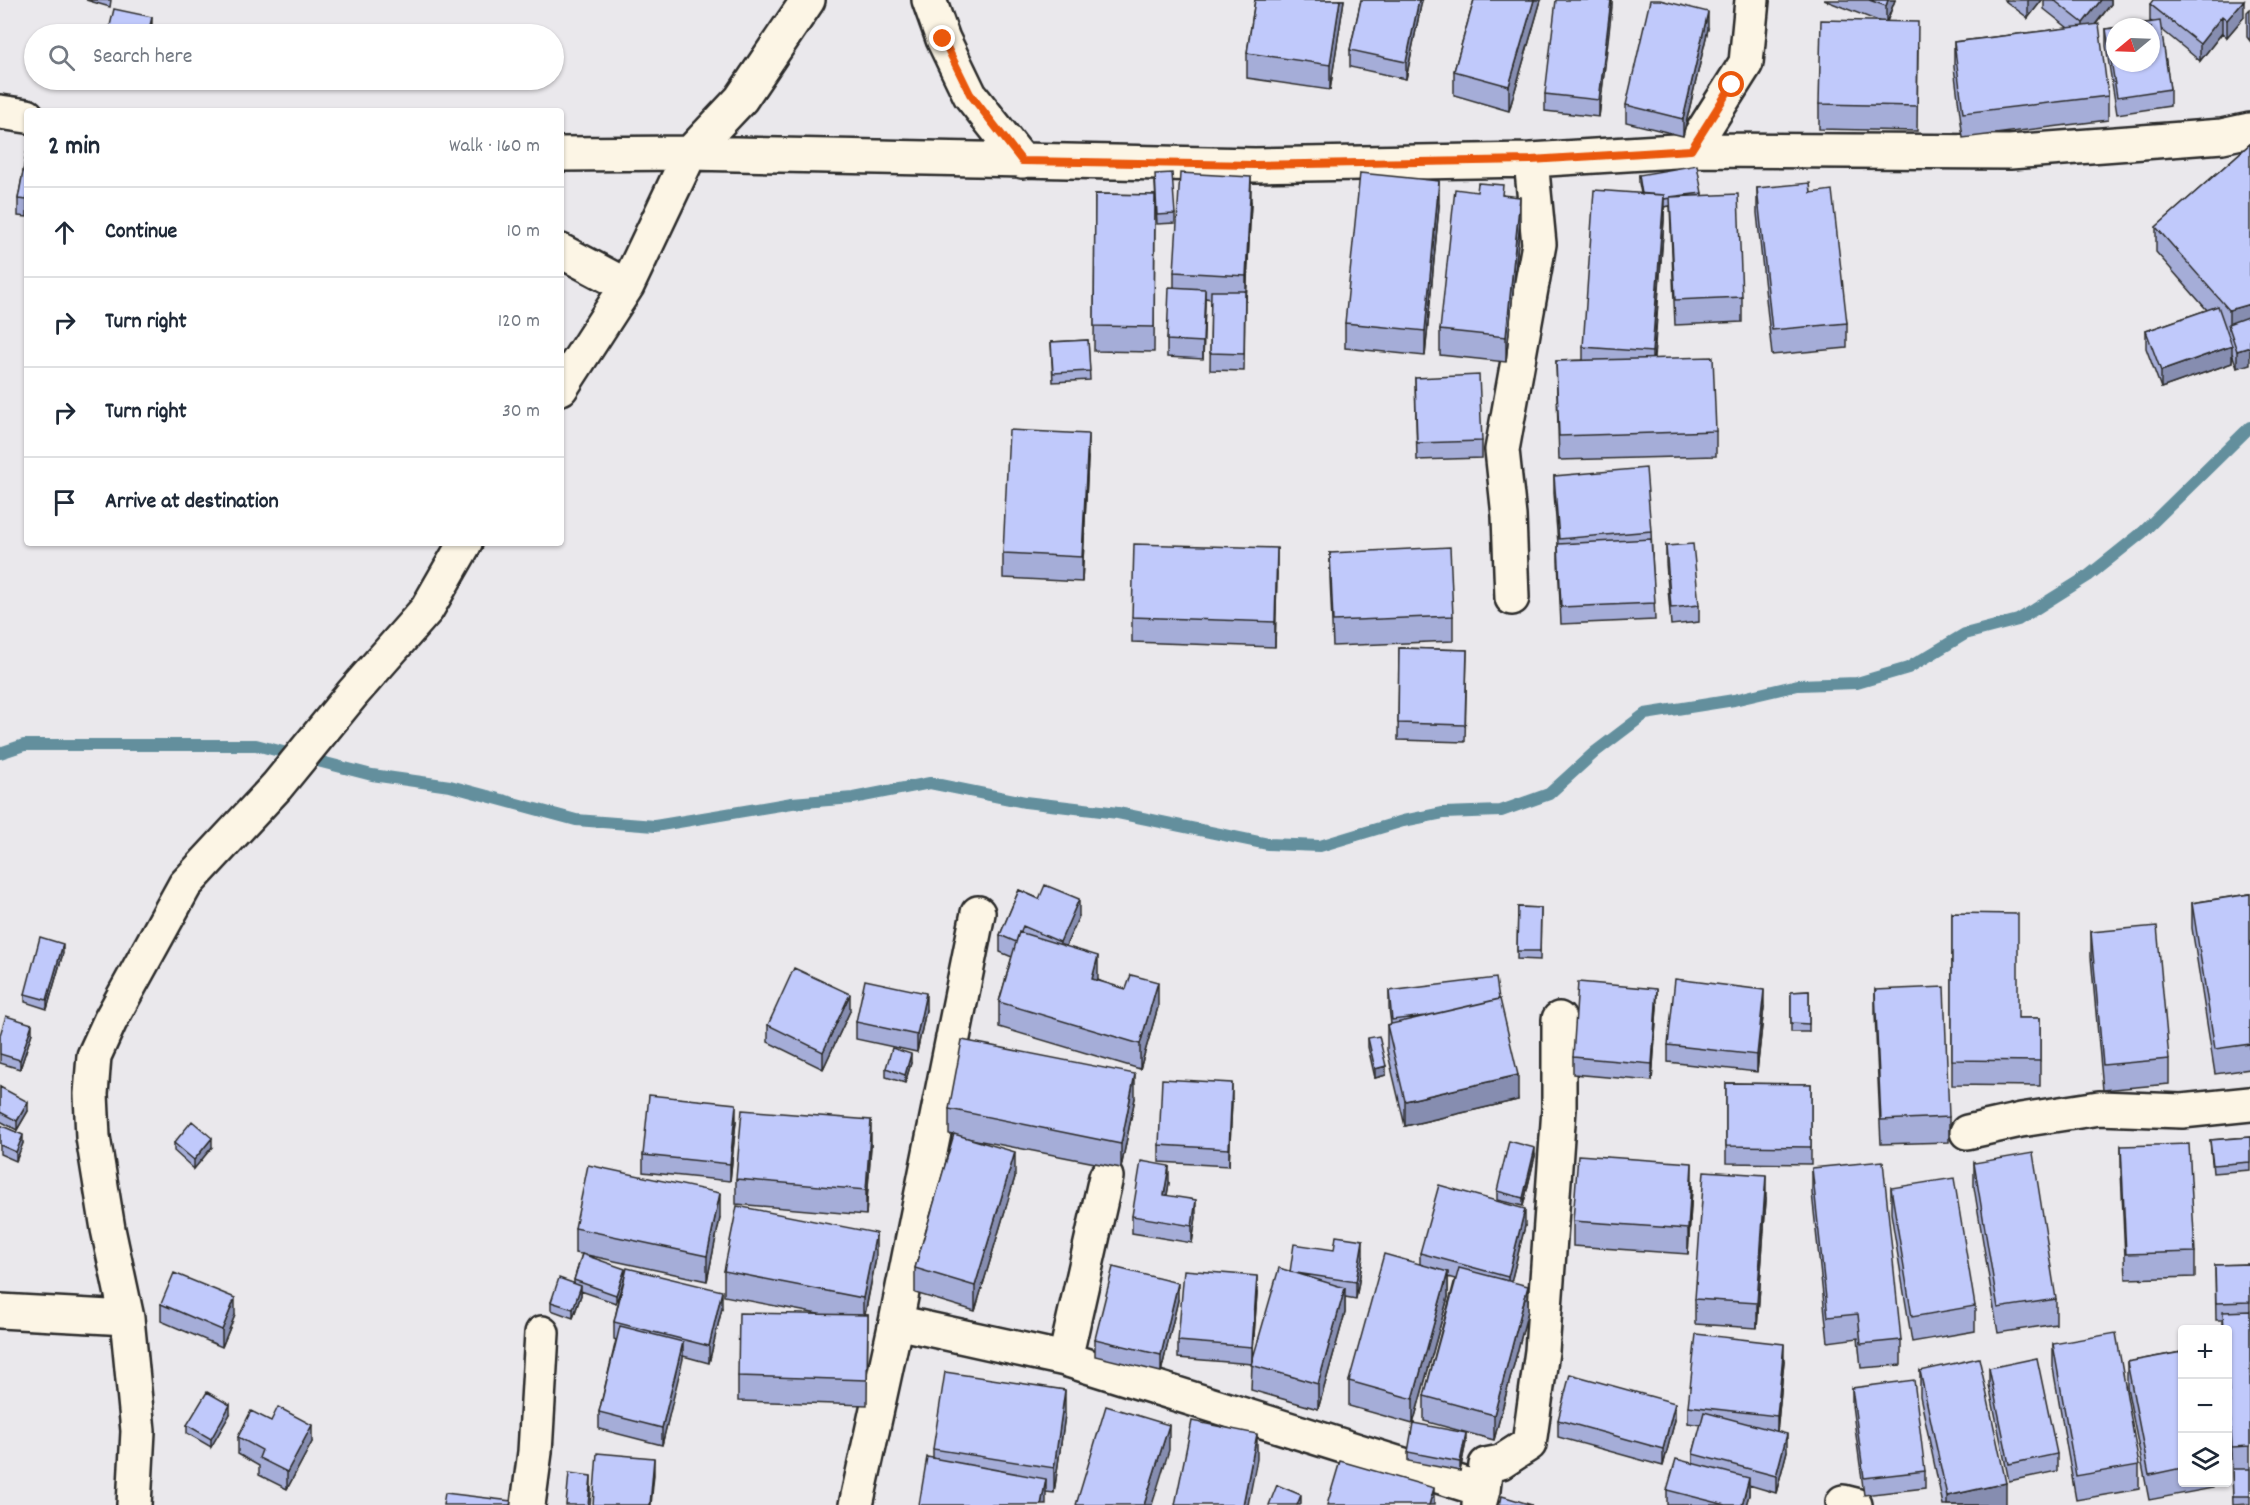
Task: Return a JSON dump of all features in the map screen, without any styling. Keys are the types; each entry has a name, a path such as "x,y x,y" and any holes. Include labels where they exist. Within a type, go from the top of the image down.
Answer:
{"street":[{"path":"564,383 627,286 690,153 741,99 808,0"},
{"path":"929,0 943,39 970,94 1022,161"},
{"path":"1691,150 1746,63 1752,0"},
{"path":"0,112 24,116"},
{"path":"564,154 690,153 1255,165 1531,160 1691,150 2010,152 2222,136 2250,130"},
{"path":"1512,598 1509,516 1502,450 1539,244 1531,160"},
{"path":"564,253 627,286"},
{"path":"134,1505 138,1431 127,1318 108,1228 93,1137 91,1094 94,1056 110,1021 185,885 277,786 353,693 427,609 463,546"},
{"path":"856,1505 896,1322 978,913"},
{"path":"896,1322 1065,1359 1481,1497 1486,1465 1501,1462 1529,1444 1542,1351 1558,1109 1559,1019"},
{"path":"1967,1132 2021,1120 2099,1108 2182,1111 2250,1104"},
{"path":"1065,1359 1106,1177"},
{"path":"0,1311 127,1318"},
{"path":"528,1505 535,1452 542,1333"}],"building":[{"path":"1255,0 1340,0 1330,65 1247,53"},
{"path":"1361,0 1419,0 1406,62 1350,50"},
{"path":"1474,0 1534,0 1509,86 1454,71"},
{"path":"1556,0 1611,0 1599,100 1545,94"},
{"path":"1650,0 1660,0 1708,12 1683,119 1626,105"},
{"path":"1869,0 1888,0 1886,6"},
{"path":"2054,0 2101,0 2083,23"},
{"path":"2153,0 2244,0 2227,20 2222,16 2200,44 2150,4"},
{"path":"114,9 152,17 150,24 110,24"},
{"path":"1821,20 1918,22 1917,106 1819,104"},
{"path":"2160,21 2170,89 2117,97 2113,72 2160,72"},
{"path":"2099,24 2108,96 1963,113 1954,42"},
{"path":"2250,144 2250,304 2229,310 2156,227"},
{"path":"1697,165 1702,193 1664,199 1664,195 1642,194 1639,175"},
{"path":"24,166 24,200 18,199"},
{"path":"1172,173 1175,214 1157,215 1155,174"},
{"path":"1180,173 1251,177 1246,276 1174,272"},
{"path":"1360,173 1439,181 1425,331 1345,323"},
{"path":"1478,183 1503,185 1502,195 1520,197 1506,337 1440,330 1455,189 1477,192"},
{"path":"1810,183 1811,193 1832,190 1847,323 1772,330 1757,188"},
{"path":"1594,190 1664,195 1652,352 1583,347"},
{"path":"1095,194 1155,195 1154,327 1094,326"},
{"path":"1738,194 1742,297 1675,300 1670,197"},
{"path":"1169,287 1205,289 1203,342 1167,340"},
{"path":"1211,291 1245,291 1244,354 1210,353"},
{"path":"2218,306 2232,346 2161,371 2146,331"},
{"path":"2250,316 2250,347 2237,351 2228,324"},
{"path":"1088,340 1090,371 1053,373 1051,342"},
{"path":"1713,357 1716,431 1559,436 1556,361"},
{"path":"1479,375 1482,441 1417,443 1415,378"},
{"path":"1009,430 1088,434 1082,557 1003,553"},
{"path":"1646,468 1651,531 1559,539 1554,476"},
{"path":"1651,539 1655,603 1561,607 1558,544"},
{"path":"1134,544 1277,548 1275,622 1132,617"},
{"path":"1693,544 1699,605 1671,608 1666,546"},
{"path":"1450,547 1453,616 1333,621 1330,553"},
{"path":"1399,648 1467,650 1465,725 1398,723"},
{"path":"1045,885 1079,899 1060,942 1023,926 1016,942 1000,935 1019,890 1039,899"},
{"path":"2250,894 2250,1044 2215,1049 2192,903"},
{"path":"1518,907 1541,908 1540,951 1517,951"},
{"path":"1952,913 2018,914 2018,1018 2040,1018 2040,1061 1952,1060"},
{"path":"2157,926 2169,1059 2103,1065 2091,932"},
{"path":"1019,932 1098,956 1092,979 1126,989 1131,975 1158,982 1140,1044 999,1002"},
{"path":"40,937 63,944 47,1000 25,994"},
{"path":"794,968 850,994 823,1052 768,1025"},
{"path":"1496,978 1499,999 1425,1016 1392,1020 1389,991"},
{"path":"1675,979 1764,990 1757,1055 1668,1045"},
{"path":"865,980 926,993 917,1035 856,1022"},
{"path":"1578,982 1657,989 1652,1064 1573,1057"},
{"path":"1944,987 1949,1117 1881,1120 1875,990"},
{"path":"1809,991 1809,1024 1791,1023 1791,992"},
{"path":"1500,999 1518,1075 1405,1101 1387,1025"},
{"path":"6,1016 32,1024 20,1060 0,1054 0,1035"},
{"path":"1379,1036 1386,1066 1375,1069 1368,1038"},
{"path":"962,1040 1135,1074 1121,1144 949,1109"},
{"path":"892,1048 911,1054 905,1075 886,1068"},
{"path":"1162,1079 1232,1083 1229,1149 1159,1145"},
{"path":"1726,1083 1811,1084 1811,1147 1726,1146"},
{"path":"0,1087 28,1102 17,1121 0,1112"},
{"path":"649,1095 736,1104 730,1164 643,1155"},
{"path":"742,1110 871,1120 866,1190 736,1179"},
{"path":"192,1121 212,1138 194,1160 174,1143"},
{"path":"0,1125 23,1135 16,1152 0,1145"},
{"path":"954,1134 1015,1152 975,1286 915,1268"},
{"path":"2250,1137 2250,1162 2213,1165 2210,1140"},
{"path":"1509,1141 1535,1148 1523,1198 1497,1191"},
{"path":"2189,1144 2195,1252 2126,1254 2121,1146"},
{"path":"2033,1153 2056,1299 1998,1308 1974,1163"},
{"path":"1578,1155 1692,1163 1688,1229 1573,1221"},
{"path":"1141,1161 1169,1166 1164,1195 1196,1200 1192,1226 1132,1216"},
{"path":"1883,1161 1901,1340 1861,1344 1858,1314 1828,1317 1812,1168"},
{"path":"588,1165 720,1193 707,1256 575,1228"},
{"path":"1704,1171 1766,1175 1757,1303 1695,1299"},
{"path":"1954,1178 1975,1306 1912,1317 1891,1188"},
{"path":"1439,1185 1525,1209 1508,1277 1420,1253"},
{"path":"737,1206 876,1233 863,1298 724,1271"},
{"path":"1336,1236 1363,1240 1356,1282 1290,1272 1294,1244 1334,1250"},
{"path":"582,1254 625,1269 616,1295 574,1280"},
{"path":"1384,1254 1448,1272 1413,1399 1349,1381"},
{"path":"2250,1264 2250,1302 2216,1303 2215,1265"},
{"path":"1113,1267 1178,1283 1161,1355 1095,1339"},
{"path":"627,1268 722,1291 709,1346 614,1322"},
{"path":"1279,1268 1345,1288 1318,1384 1251,1365"},
{"path":"1459,1268 1528,1286 1494,1415 1424,1396"},
{"path":"1184,1270 1257,1276 1252,1347 1178,1341"},
{"path":"174,1273 235,1298 222,1330 161,1304"},
{"path":"559,1278 581,1286 573,1309 551,1302"},
{"path":"2250,1311 2250,1446 2232,1447 2232,1325 2224,1325 2223,1312"},
{"path":"739,1313 868,1315 867,1380 738,1376"},
{"path":"620,1326 683,1342 662,1428 599,1412"},
{"path":"2116,1333 2139,1465 2076,1476 2053,1344"},
{"path":"1696,1334 1784,1344 1777,1416 1688,1406"},
{"path":"2178,1353 2178,1469 2149,1475 2127,1362"},
{"path":"1979,1358 2006,1483 1947,1496 1920,1371"},
{"path":"2037,1358 2057,1454 2009,1464 1989,1368"},
{"path":"945,1372 1065,1390 1054,1468 933,1449"},
{"path":"1570,1374 1675,1403 1663,1449 1558,1420"},
{"path":"1914,1380 1925,1471 1864,1478 1852,1388"},
{"path":"207,1392 230,1405 211,1439 187,1425"},
{"path":"1106,1406 1169,1425 1144,1505 1076,1505"},
{"path":"278,1407 312,1425 287,1472 259,1458 262,1450 238,1437 251,1411 271,1421"},
{"path":"1704,1412 1787,1434 1776,1476 1693,1454"},
{"path":"1192,1421 1257,1434 1243,1505 1175,1505"},
{"path":"1413,1423 1466,1433 1460,1462 1408,1452"},
{"path":"597,1453 654,1458 650,1505 593,1505"},
{"path":"927,1457 1046,1479 1041,1505 919,1505"},
{"path":"1676,1459 1749,1478 1742,1505 1726,1505 1667,1490"},
{"path":"1340,1461 1434,1488 1429,1505 1327,1505"},
{"path":"2232,1469 2250,1469 2250,1496 2233,1496"},
{"path":"569,1473 591,1476 588,1505 566,1505"},
{"path":"1277,1485 1301,1495 1297,1505 1269,1505"},
{"path":"445,1493 511,1501 510,1505 443,1505"},
{"path":"1502,1496 1532,1505 1500,1505"}],"waterway":[{"path":"0,753 24,745 256,745 372,775 450,786 576,820 655,826 792,803 853,798 930,783 1025,802 1118,813 1268,844 1320,846 1403,821 1443,813 1501,811 1549,794 1595,752 1645,714 1734,700 1798,685 1857,683 1908,668 1965,634 2018,620 2088,576 2143,532 2250,427"}],"route":[{"path":"943,39 970,94 1022,161 1255,165 1531,160 1691,150 1732,85"}]}
